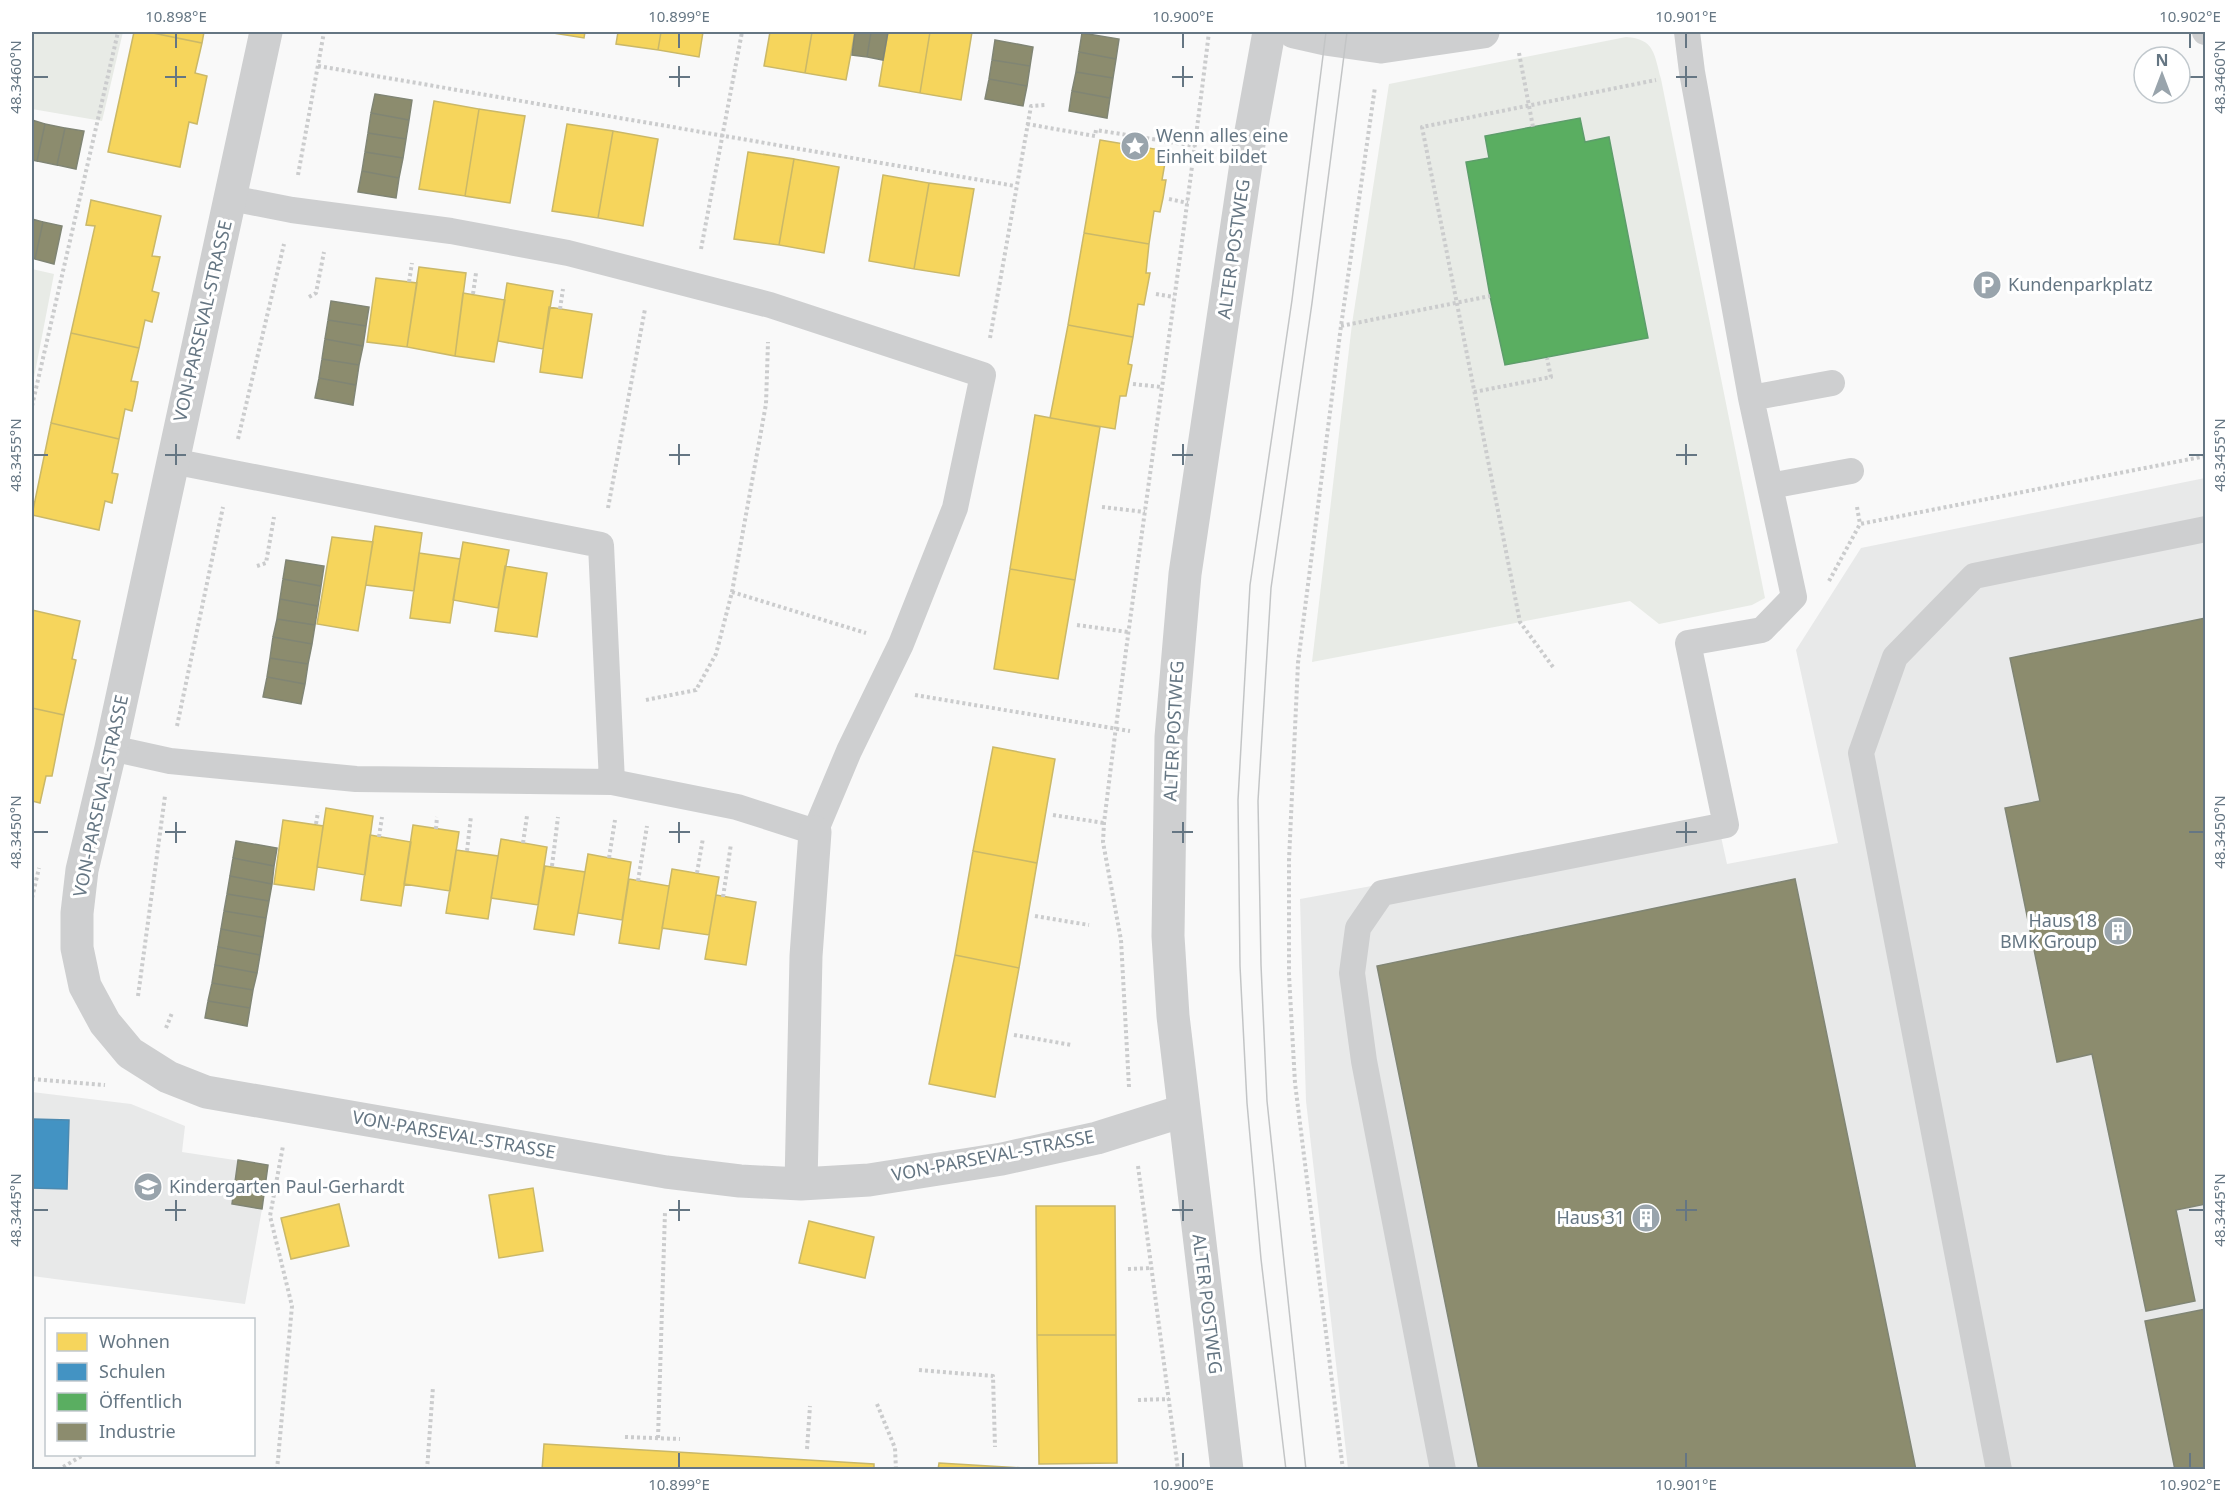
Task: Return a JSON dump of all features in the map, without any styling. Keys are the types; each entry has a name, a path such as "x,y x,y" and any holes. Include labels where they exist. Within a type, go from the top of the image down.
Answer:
{"street":[{"name":"VON-PARSEVAL-STRASSE","path":"266,32 111,748 82,870 77,913 77,948 85,986 105,1023 130,1053 168,1077 206,1092 666,1172 740,1181 801,1184 869,1180 1002,1159 1097,1138 1183,1111"},
{"name":"ALTER POSTWEG","path":"1227,1470 1173,1016 1168,936 1171,737 1187,562 1250,137 1269,32"},
{"path":"1294,32 1381,47 1483,32"},
{"path":"801,1184 806,956 815,832"}],"lane":[{"path":"1443,1470 1364,1060 1352,973 1358,928 1382,893 1726,825 1681,644 1761,630 1794,597 1751,398 1692,72 1687,32"},
{"path":"111,748 170,761 387,780 612,782 737,807 815,832 849,751 901,644 955,508 983,375 770,305 568,253 451,231 291,210 231,198"},
{"path":"1751,398 1832,383"},
{"path":"172,461 601,544 612,782"},
{"path":"1770,486 1851,471"},
{"path":"1999,1470 1861,753 1895,657 1974,576 2205,529"}],"path":[{"path":"32,406 118,32"},
{"path":"130,1053 170,761 231,472 291,210 324,32"},
{"path":"694,285 742,32"},
{"path":"1343,1470 1295,1083 1289,975 1289,860 1298,663 1341,326 1381,47"},
{"path":"1518,49 1533,127"},
{"path":"318,66 1015,186"},
{"path":"1553,667 1520,622 1422,127 1692,72"},
{"path":"983,375 1031,106 1046,105"},
{"path":"1027,124 1095,136 1096,130 1195,146"},
{"path":"1169,199 1188,203"},
{"path":"309,297 316,293 330,214"},
{"path":"601,544 652,274"},
{"path":"1156,294 1174,297"},
{"path":"1341,326 1490,296"},
{"path":"607,704 634,702 696,690 716,654 732,592 766,404 770,305"},
{"path":"1474,392 1551,377 1548,358"},
{"path":"1133,384 1161,387"},
{"path":"1794,597 1828,582 1860,524 2205,456"},
{"path":"257,566 266,563 280,482"},
{"path":"1102,507 1145,512"},
{"path":"732,592 901,644"},
{"path":"1077,625 1128,632"},
{"path":"879,690 1171,737"},
{"path":"552,866 563,780"},
{"path":"639,881 652,790"},
{"path":"723,897 737,807"},
{"path":"1053,815 1104,823"},
{"path":"1035,916 1089,925"},
{"path":"1014,1035 1072,1045"},
{"path":"32,1079 111,1086"},
{"path":"277,1470 291,1306 270,1216 290,1107"},
{"path":"658,1438 666,1172"},
{"path":"1128,1269 1152,1268"},
{"path":"920,1370 993,1376 994,1447"},
{"path":"427,1470 433,1387"},
{"path":"1138,1400 1169,1399"},
{"path":"877,1404 895,1448 896,1470"},
{"path":"807,1449 810,1407"},
{"path":"625,1437 680,1439"},
{"path":"59,1469 83,1456"}],"shaded area":[{"path":"32,32 123,32 102,121 32,109"},
{"path":"1626,37 1643,41 1652,49 1661,79 1765,598 1752,605 1659,624 1630,601 1312,662 1352,324 1389,84"},
{"path":"32,269 54,274 32,388"},
{"path":"2205,478 2205,1469 1348,1469 1306,1101 1300,899 1718,823 1727,864 1838,843 1796,650 1861,548"},
{"name":"Kindergarten Paul-Gerhardt","path":"32,1092 131,1104 185,1126 182,1152 268,1165 245,1304 32,1276"}],"building: Wohnen":[{"path":"134,32 148,32 202,43 195,73 207,76 197,124 189,122 180,167 108,152"},
{"path":"148,32 204,32 202,43"},
{"path":"547,32 585,32 584,38"},
{"path":"618,32 661,32 658,50 616,44"},
{"path":"661,32 703,32 699,57 658,50"},
{"path":"770,32 812,32 805,73 764,66"},
{"path":"812,32 855,32 846,80 805,73"},
{"path":"888,32 930,32 920,93 879,86"},
{"path":"930,32 972,32 961,100 920,93"},
{"path":"434,101 479,109 465,196 419,189"},
{"path":"479,109 525,116 510,203 465,196"},
{"path":"567,124 613,131 598,218 552,211"},
{"path":"613,131 658,139 643,226 598,218"},
{"path":"1100,140 1167,151 1162,180 1166,180 1163,198 1160,212 1154,211 1149,244 1084,233"},
{"path":"748,152 794,159 779,245 734,239"},
{"path":"794,159 839,167 824,253 779,245"},
{"path":"883,175 929,183 914,269 869,261"},
{"path":"929,183 974,189 959,276 914,269"},
{"path":"91,200 161,216 152,256 160,257 152,291 159,293 152,322 145,320 139,348 71,333 95,226 86,225"},
{"path":"1084,233 1149,244 1146,273 1150,273 1144,305 1138,304 1133,337 1068,325"},
{"path":"419,267 466,273 455,356 407,347"},
{"path":"376,278 417,283 407,347 367,342"},
{"path":"507,283 553,291 543,349 498,341"},
{"path":"463,293 505,300 494,362 455,356"},
{"path":"549,307 592,314 582,378 540,372"},
{"path":"1068,325 1133,337 1128,364 1132,365 1126,396 1120,396 1115,429 1050,418"},
{"path":"71,333 139,348 131,381 138,382 135,398 132,411 125,409 119,439 51,423"},
{"path":"1035,415 1100,427 1075,580 1010,569"},
{"path":"51,423 119,439 112,473 118,474 112,503 105,501 99,530 32,515"},
{"path":"375,526 422,533 414,591 366,585"},
{"path":"332,537 373,542 358,631 317,624"},
{"path":"463,542 509,550 498,608 453,600"},
{"path":"419,553 460,559 450,623 410,618"},
{"path":"505,566 547,573 537,637 495,631"},
{"path":"1010,569 1075,580 1058,679 994,669"},
{"path":"32,610 80,621 72,659 76,660 64,715 32,708"},
{"path":"32,708 64,715 52,776 46,776 40,803 32,801"},
{"path":"993,747 1055,759 1037,863 973,851"},
{"path":"326,808 373,816 365,875 317,867"},
{"path":"283,820 323,826 314,890 274,884"},
{"path":"413,825 459,832 450,891 404,884"},
{"path":"370,835 411,842 401,906 361,900"},
{"path":"501,839 547,847 538,905 491,898"},
{"path":"456,850 498,856 488,919 446,913"},
{"path":"973,851 1037,863 1019,968 955,955"},
{"path":"588,854 631,862 622,920 578,913"},
{"path":"545,866 585,872 574,935 534,929"},
{"path":"672,869 719,877 709,935 662,928"},
{"path":"629,879 669,886 659,949 619,943"},
{"path":"716,895 756,902 746,965 705,959"},
{"path":"955,955 1019,968 995,1097 929,1084"},
{"path":"533,1188 543,1251 499,1258 489,1195"},
{"path":"339,1204 349,1246 291,1259 281,1218"},
{"path":"1036,1206 1115,1206 1116,1335 1037,1335"},
{"path":"809,1221 874,1237 865,1278 799,1263"},
{"path":"1037,1335 1116,1335 1117,1463 1039,1464"},
{"path":"544,1444 874,1464 874,1470 542,1470"},
{"path":"939,1463 1006,1467 1063,1470 938,1470"}],"building: Schulen":[{"path":"32,1119 69,1120 67,1189 32,1188"}],"building: Öffentlich":[{"path":"1580,118 1585,142 1609,137 1648,338 1505,365 1466,162 1489,158 1485,136"}],"building: Industrie":[{"path":"855,32 871,32 867,57 852,55"},
{"path":"871,32 888,32 883,60 867,57"},
{"path":"1082,33 1119,39 1116,59 1079,52"},
{"path":"995,40 1033,47 1030,66 992,60"},
{"path":"1079,52 1116,59 1113,78 1076,72"},
{"path":"992,60 1030,66 1027,86 989,79"},
{"path":"1076,72 1113,78 1110,98 1072,91"},
{"path":"989,79 1027,86 1023,106 985,99"},
{"path":"1072,91 1110,98 1107,118 1069,111"},
{"path":"375,94 412,100 409,120 371,113"},
{"path":"371,113 409,120 406,139 368,133"},
{"path":"32,120 45,124 37,161 32,160"},
{"path":"45,124 65,128 57,165 37,161"},
{"path":"65,128 84,131 76,169 57,165"},
{"path":"368,133 406,139 403,158 365,152"},
{"path":"365,152 403,158 399,178 362,171"},
{"path":"362,171 399,178 396,198 358,192"},
{"path":"32,219 43,222 35,259 32,258"},
{"path":"43,222 62,226 54,264 35,259"},
{"path":"331,301 369,307 366,326 328,320"},
{"path":"328,320 366,326 363,346 325,339"},
{"path":"325,339 363,346 359,365 322,359"},
{"path":"322,359 359,365 356,385 319,378"},
{"path":"319,378 356,385 353,405 315,398"},
{"path":"286,560 324,566 321,586 283,579"},
{"path":"283,579 321,586 318,606 280,599"},
{"path":"280,599 318,606 315,625 277,619"},
{"name":"Haus 18 BMK Group","path":"2206,618 2206,1204 2176,1210 2195,1301 2146,1311 2092,1054 2057,1062 2005,808 2040,801 2010,658"},
{"path":"277,619 315,625 312,644 273,637"},
{"path":"273,637 312,644 308,664 270,658"},
{"path":"270,658 308,664 305,684 267,677"},
{"path":"267,677 305,684 301,704 263,697"},
{"path":"236,841 277,848 274,866 233,858"},
{"path":"233,858 274,866 272,884 230,876"},
{"path":"230,876 272,884 269,901 227,894"},
{"name":"Haus 31","path":"1795,879 1916,1470 1479,1470 1377,966"},
{"path":"227,894 269,901 266,918 224,911"},
{"path":"224,911 266,918 263,937 221,929"},
{"path":"221,929 263,937 260,955 218,947"},
{"path":"218,947 260,955 257,973 215,965"},
{"path":"215,965 257,973 253,990 212,983"},
{"path":"212,983 253,990 250,1008 208,1001"},
{"path":"208,1001 250,1008 247,1026 205,1018"},
{"path":"238,1160 268,1165 262,1209 232,1204"},
{"path":"2206,1309 2206,1470 2175,1470 2145,1321"}],"tram line":[{"path":"1286,1470 1261,1259 1247,1103 1240,966 1238,800 1250,585 1292,300 1326,32"},
{"path":"1306,1470 1267,1101 1261,965 1258,801 1271,588 1312,303 1347,32"}],"place":[{"name":"Wenn alles eine Einheit bildet","path":"1135,146"},
{"name":"Kundenparkplatz","path":"1987,285"},
{"name":"Haus 18 BMK Group","path":"2118,931"},
{"name":"Kindergarten Paul-Gerhardt","path":"148,1187"},
{"name":"Haus 31","path":"1646,1218"}]}
